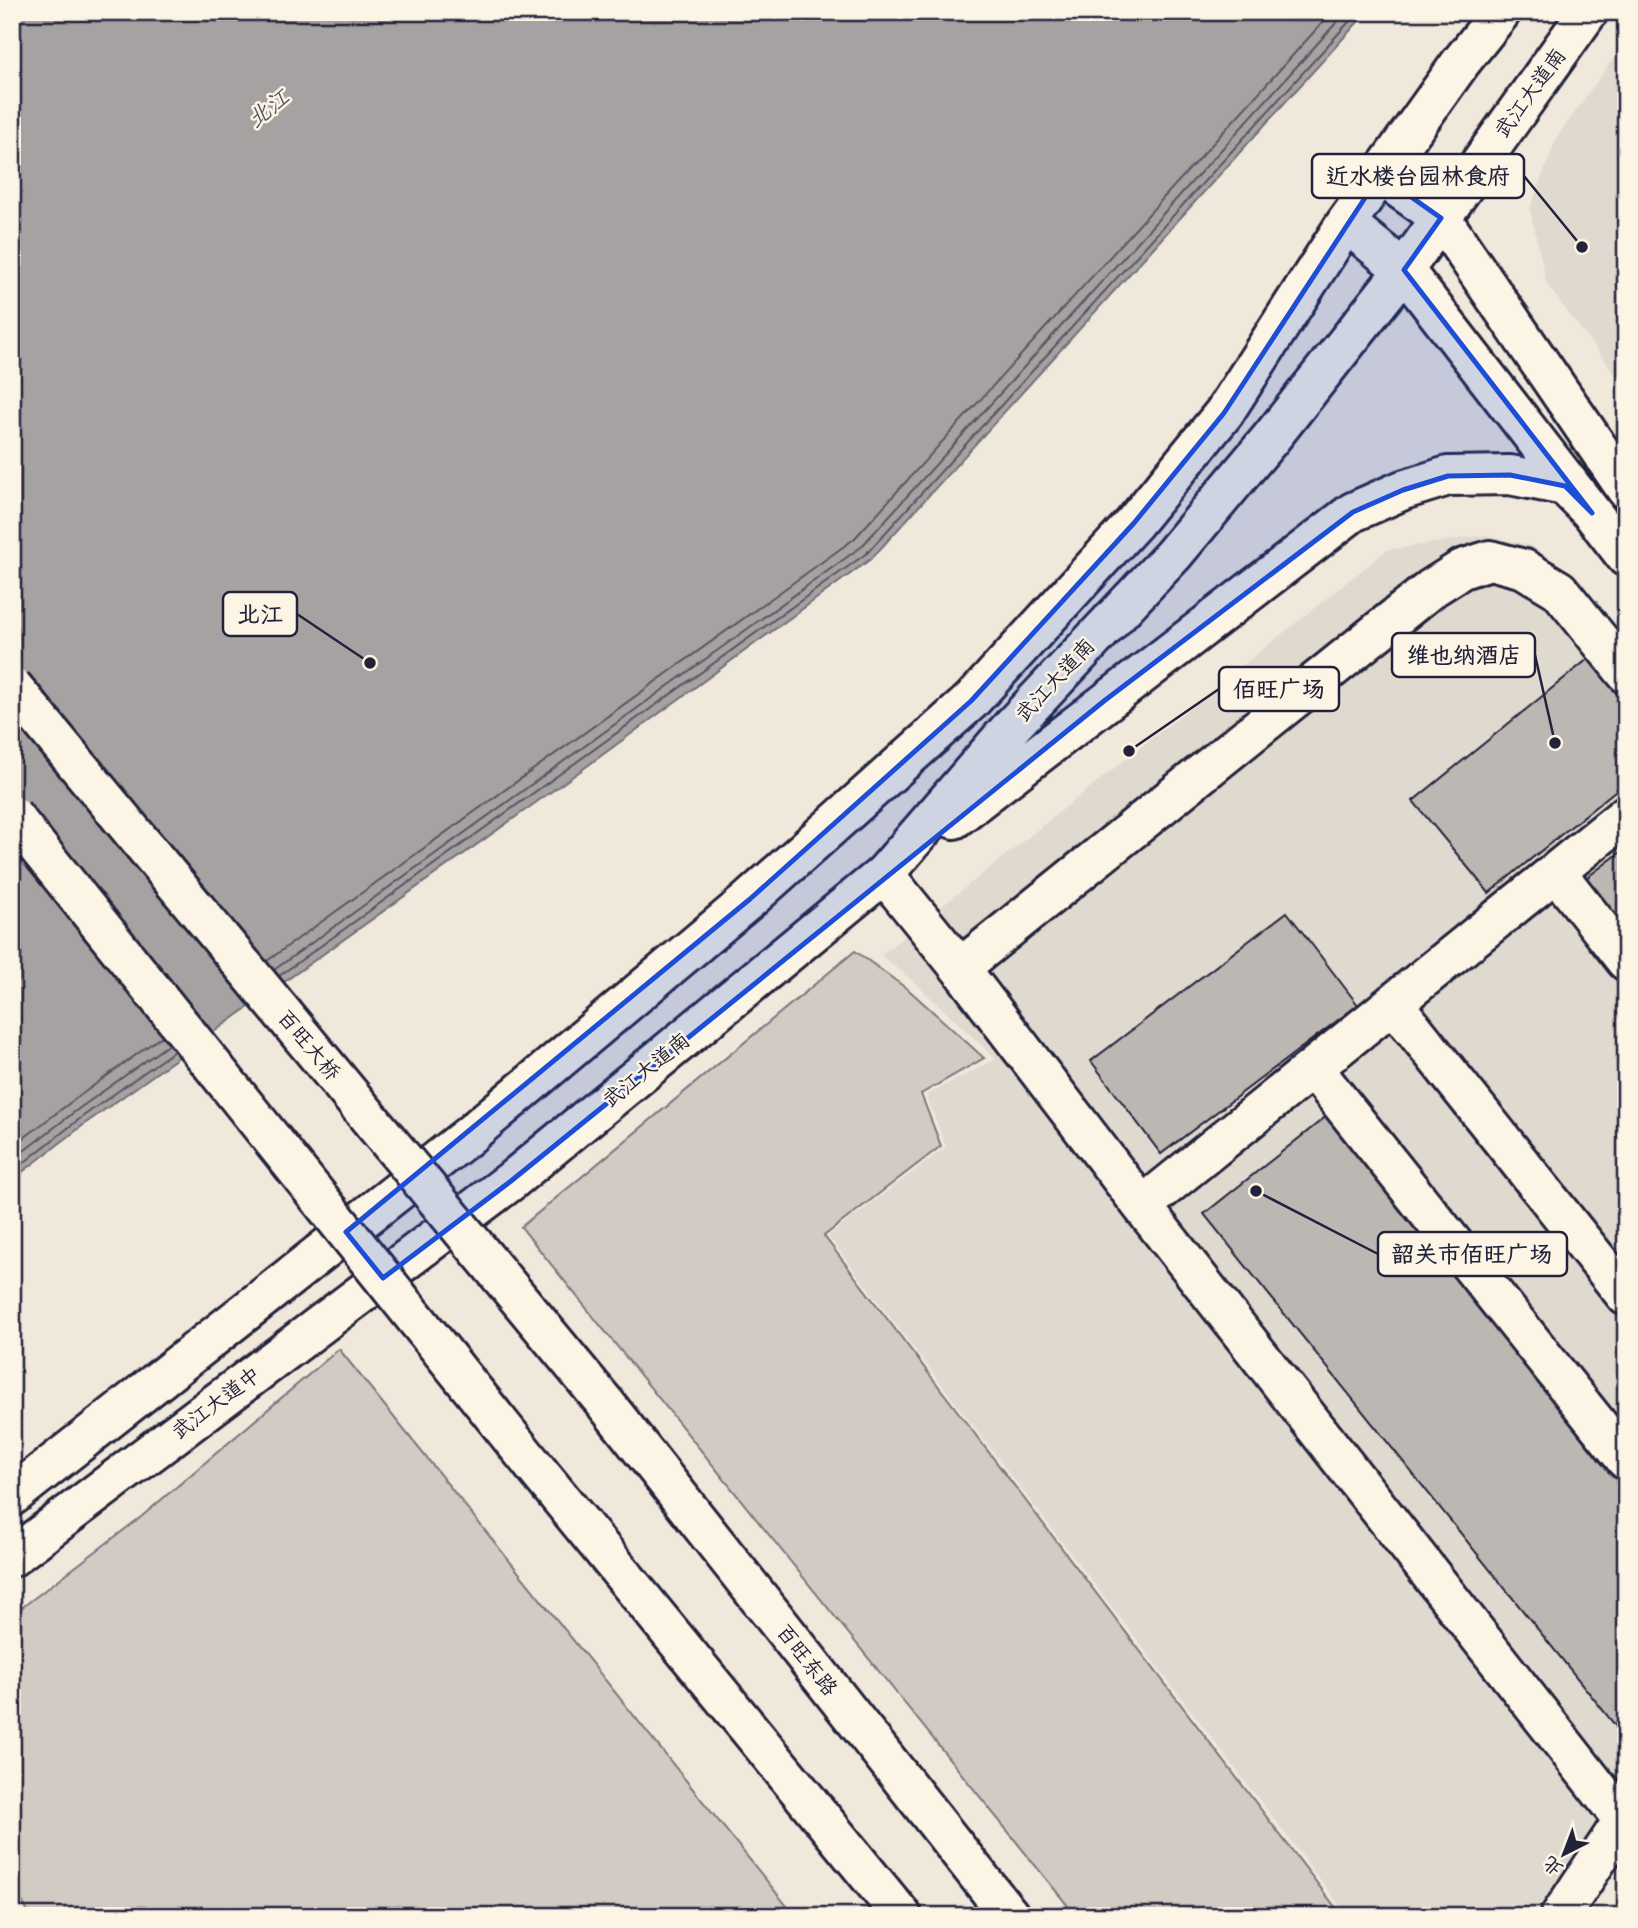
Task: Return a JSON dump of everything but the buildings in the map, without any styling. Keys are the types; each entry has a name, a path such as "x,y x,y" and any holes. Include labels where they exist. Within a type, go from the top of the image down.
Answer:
{"main road":[{"path":"12,1496 467,1137 750,899 971,701 1134,523 1224,413 1346,223 1461,62 1501,12"},
{"name":"武江大道南","path":"420,1249 511,1181 884,874 1013,725 1182,544 1271,438 1404,270 1588,12"},
{"path":"1380,175 1441,218 1626,489"},
{"path":"1346,223 1404,270 1626,557"},
{"path":"1560,1916 1624,1818 884,874 1104,701 1353,512 1403,490 1448,476 1510,475 1565,486 1591,513"},
{"path":"960,968 1432,588 1462,569 1490,560 1524,569 1559,590 1626,673"},
{"name":"百旺大桥","path":"12,686 605,1404"},
{"path":"12,815 533,1465 902,1916"},
{"path":"1142,1206 1626,815"},
{"path":"1556,872 1626,961"},
{"path":"1393,1003 1626,1296"},
{"path":"1312,1068 1626,1460"},
{"name":"武江大道中","path":"12,1557 420,1249"},
{"name":"百旺东路","path":"605,1404 1010,1916"}],"highlighted area":[{"path":"1380,175 1441,218 1404,270 1592,513 1565,486 1510,475 1448,476 1403,490 1353,512 1104,701 511,1181 383,1278 346,1232 750,899 971,701 1134,523 1224,413"}],"shaded area":[{"path":"1626,41 1626,388 1547,285 1530,209 1557,137"},
{"path":"1485,535 1529,545 1566,569 1626,644 1626,1807 1553,1916 1348,1916 828,1236 946,1147 926,1095 996,1059 914,982 881,955 1387,550"},
{"path":"855,951 910,991 984,1058 921,1094 941,1146 824,1236 1342,1916 1076,1916 521,1227"},
{"path":"339,1349 795,1916 30,1916 12,1883 12,1615 141,1517"}],"water":[{"name":"北江","path":"12,12 1367,12 872,558 583,769 86,1123 12,1180"}],"place":[{"name":"近水楼台园林食府","path":"1582,247"},
{"name":"北江","path":"370,663"},
{"name":"维也纳酒店","path":"1555,743"},
{"name":"佰旺广场","path":"1129,751"},
{"name":"韶关市佰旺广场","path":"1256,1191"}]}
